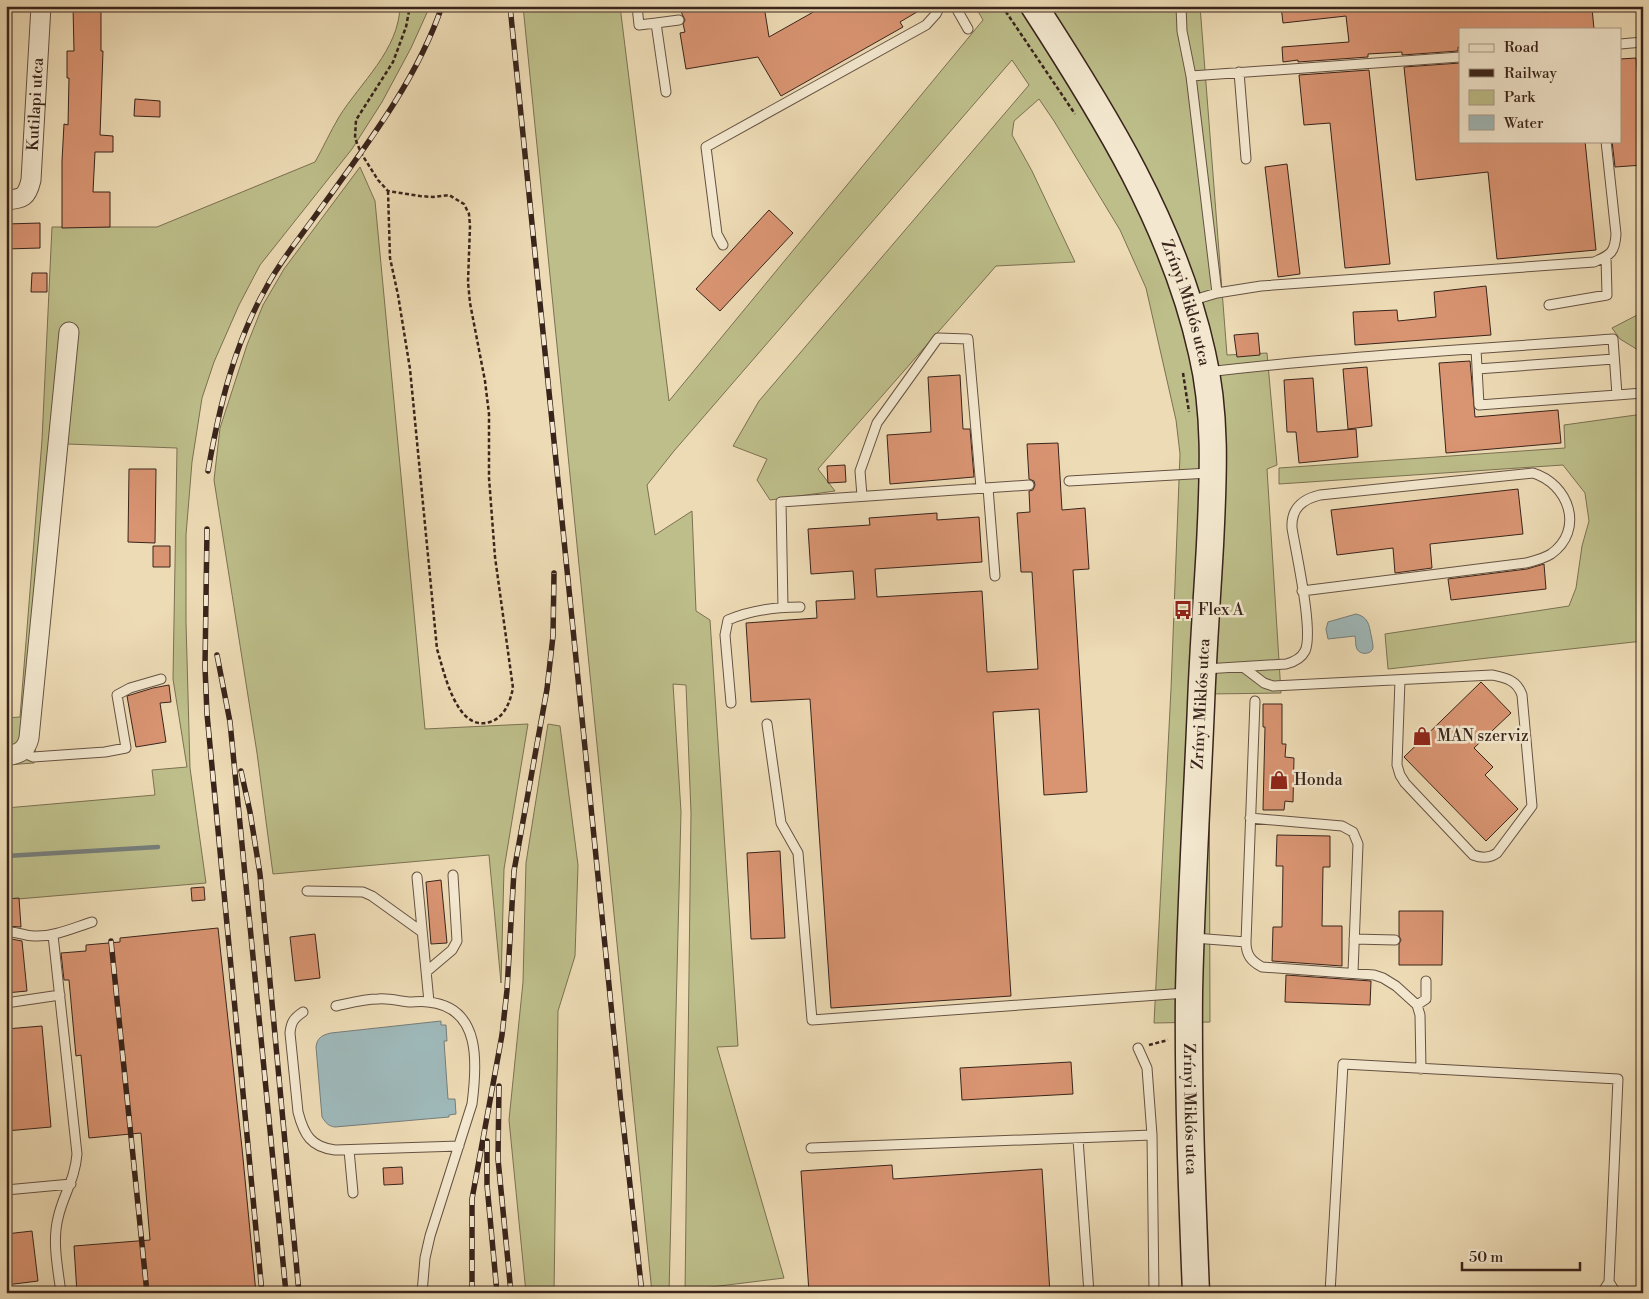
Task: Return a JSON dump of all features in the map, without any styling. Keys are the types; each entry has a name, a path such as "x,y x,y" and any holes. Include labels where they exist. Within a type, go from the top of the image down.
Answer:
{"main road":[{"name":"Zrínyi Miklós utca","path":"1034,6 1129,163 1167,240 1189,301 1211,402 1213,446 1211,516 1189,993 1190,1156 1196,1293"}],"street":[{"name":"Kutilapi utca","path":"14,199 29,192 31,180 41,6"},
{"path":"14,754 26,747 30,738 68,332"}],"lane":[{"path":"637,6 639,25 679,20"},
{"path":"723,245 717,234 706,147 926,25 936,14 940,6"},
{"path":"955,6 968,29"},
{"path":"1181,6 1182,31 1191,76 1218,293"},
{"path":"656,23 666,92"},
{"path":"1622,44 1643,42"},
{"path":"1191,76 1459,57"},
{"path":"1239,72 1246,159"},
{"path":"1189,301 1218,293 1262,286 1594,262 1606,257 1615,247 1616,234 1606,142"},
{"path":"1549,305 1607,295 1606,257"},
{"path":"862,496 860,471 876,423 938,338 968,340 984,488 996,576"},
{"path":"1206,372 1266,365 1613,339 1617,395"},
{"path":"1476,349 1479,405 1643,393"},
{"path":"1477,369 1614,359"},
{"path":"1203,669 1291,663 1304,653 1308,632 1302,591 1292,518 1300,505 1310,498 1533,472 1541,475 1556,487 1566,498 1569,506 1569,522 1562,542 1551,554 1535,561 1302,591"},
{"path":"1069,481 1212,473"},
{"path":"783,607 781,502 1029,485"},
{"path":"731,703 725,635 728,620 746,613 783,607 800,607"},
{"path":"1243,667 1264,683 1274,686 1492,675 1505,678 1520,687 1532,806 1497,853 1492,856 1478,857 1473,855 1405,783 1400,775 1397,765 1400,680"},
{"path":"14,754 33,757 105,752 126,748 117,695 130,688 161,679"},
{"path":"1255,701 1246,951 1250,959 1262,967 1353,972 1383,978 1409,996 1417,1005 1420,1014 1421,1069"},
{"path":"767,724 781,823 798,853 812,1020 1189,993"},
{"path":"1250,818 1342,826 1353,832 1358,844 1353,972"},
{"path":"426,972 452,950 457,941 453,875"},
{"path":"417,877 429,1002"},
{"path":"307,891 363,892 372,896 422,932"},
{"path":"6,932 16,931 32,937 53,935 92,922"},
{"path":"53,935 76,1146 76,1166 56,1228 61,1293"},
{"path":"1191,938 1246,942"},
{"path":"1354,938 1395,940"},
{"path":"1417,1005 1426,999 1426,981"},
{"path":"6,1003 60,996"},
{"path":"336,1006 378,999 429,1002 442,1005 460,1016 471,1033 474,1044 475,1083 472,1104 430,1236 425,1258 422,1293"},
{"path":"303,1012 295,1017 291,1024 290,1033 298,1112 301,1124 310,1140 317,1146 325,1149 349,1150 459,1146"},
{"path":"1138,1048 1147,1068 1152,1135 1154,1293"},
{"path":"1330,1293 1343,1064 1618,1078 1609,1282 1602,1293"},
{"path":"811,1148 1152,1135"},
{"path":"1078,1139 1089,1293"},
{"path":"349,1150 353,1193"},
{"path":"6,1190 71,1184"},
{"path":"1609,1282 1616,1293"}],"path":[{"path":"388,190 390,258 410,369 437,649 450,692 460,710 472,719 487,723 500,717 510,700 513,688 495,557 489,478 489,414 468,282 469,214 464,204 449,195 420,196 388,190 378,180 361,153 355,138 356,120 393,62 406,26 410,6"},
{"path":"1002,6 1078,119"},
{"path":"1182,365 1190,420"},
{"path":"1138,1048 1172,1039"}],"green space":[{"path":"400,6 430,6 411,48 382,102 352,149 260,265 239,305 214,362 202,398 192,462 186,535 186,622 190,768 206,883 6,900 6,808 155,795 152,770 187,767 173,679 177,448 67,444 34,763 6,765 6,718 20,717 42,440 52,227 157,227 315,162 339,117 386,51 398,22"},
{"path":"523,6 620,6 669,401 983,20 975,6 1200,6 1227,355 1267,353 1277,465 1267,469 1281,693 1209,694 1210,1022 1154,1023 1171,689 1180,454 1176,420 1146,288 1120,230 1039,99 1014,121 1012,135 1032,171 1075,262 996,266 818,469 835,491 770,500 757,480 767,459 733,446 759,401 1029,85 1012,60 674,451 647,485 655,535 692,511 696,611 710,620 738,1046 717,1047 784,1278 703,1288 703,1293 685,1293 691,813 686,685 673,684 681,812 669,1293 652,1293"},
{"path":"360,167 375,201 425,729 528,724 504,869 501,983 489,855 273,874 257,753 214,480 220,428 247,345 263,305 284,269"},
{"path":"1643,312 1643,353 1620,339 1612,328"},
{"path":"1643,414 1643,641 1388,669 1385,634 1569,606 1576,588 1582,546 1589,521 1585,493 1563,465 1279,484 1279,468 1565,448 1564,425"},
{"path":"548,724 560,726 578,865 575,956 558,1011 554,1293 526,1293 509,1120 523,982 526,863"}],"water":[{"path":"1356,614 1363,617 1369,624 1373,648 1368,653 1358,651 1355,636 1328,639 1326,629 1328,622"},
{"path":"441,1021 441,1025 446,1025 447,1041 444,1041 448,1099 455,1099 456,1114 449,1115 449,1117 335,1127 326,1123 322,1117 316,1047 317,1041 321,1037 331,1033"}],"building":[{"path":"73,6 101,6 101,51 103,51 100,135 113,136 113,152 95,152 93,192 110,192 110,227 62,228 64,124 68,125 69,78 67,78 67,51 74,51"},
{"path":"680,6 764,6 769,37 824,6 927,6 900,22 903,27 781,96 758,57 686,69 680,33 685,32 683,24 685,20"},
{"path":"1281,6 1543,6 1543,12 1592,8 1594,28 1459,28 1458,51 1402,55 1402,52 1368,54 1368,57 1283,62 1282,47 1349,42 1346,16 1283,23"},
{"path":"1636,58 1643,127 1643,165 1615,167 1612,142 1622,142 1622,59"},
{"path":"1459,63 1459,142 1585,142 1596,250 1497,259 1488,172 1416,180 1404,67"},
{"path":"1369,70 1390,264 1345,268 1330,123 1304,125 1299,75"},
{"path":"135,99 160,101 160,117 134,116"},
{"path":"1287,164 1300,274 1278,277 1265,167"},
{"path":"769,210 793,233 720,311 696,289"},
{"path":"40,223 40,248 6,249 6,224"},
{"path":"32,273 47,273 47,292 31,292"},
{"path":"1486,286 1491,335 1355,345 1353,312 1397,310 1398,321 1436,317 1434,292"},
{"path":"1258,333 1260,355 1237,357 1234,335"},
{"path":"1470,361 1475,417 1558,410 1561,443 1446,453 1439,363"},
{"path":"1367,367 1372,426 1348,429 1343,369"},
{"path":"960,375 963,429 970,429 974,477 890,484 887,435 931,432 928,377"},
{"path":"1313,378 1317,432 1356,429 1358,457 1299,463 1296,432 1287,432 1284,380"},
{"path":"1058,443 1062,510 1085,508 1089,569 1073,570 1087,792 1044,795 1039,709 993,712 1011,996 831,1008 810,699 751,702 746,623 817,618 816,601 855,599 853,571 811,574 808,529 870,525 869,518 937,513 937,520 979,517 982,562 875,569 877,597 982,591 987,672 1038,669 1032,572 1021,572 1017,513 1030,512 1029,491 1033,490 1035,485 1034,481 1029,479 1027,444"},
{"path":"845,465 846,482 828,483 827,466"},
{"path":"129,469 156,469 155,543 128,542"},
{"path":"1518,489 1523,534 1430,544 1432,568 1395,573 1393,548 1337,555 1331,510"},
{"path":"153,546 170,546 170,567 153,567"},
{"path":"1544,564 1546,589 1451,600 1448,579 1527,569"},
{"path":"1481,682 1511,713 1474,748 1493,767 1485,775 1518,809 1486,841 1404,757"},
{"path":"169,685 171,702 160,703 166,742 136,747 127,696"},
{"name":"Honda","path":"1263,704 1282,704 1282,744 1286,744 1285,757 1294,758 1293,802 1285,801 1284,810 1263,810 1265,727 1263,727"},
{"path":"1277,835 1330,836 1330,867 1323,867 1322,926 1342,926 1342,966 1272,961 1273,927 1282,927 1283,866 1276,866"},
{"path":"780,851 785,938 751,939 747,853"},
{"path":"441,880 447,943 431,944 426,882"},
{"path":"204,887 205,900 192,901 191,888"},
{"path":"19,898 21,927 6,926 6,899"},
{"path":"1399,911 1443,911 1442,965 1399,965 1399,944 1401,940 1399,936"},
{"path":"218,928 256,1293 77,1293 74,1246 150,1240 141,1133 89,1138 81,1055 76,1056 69,980 64,980 61,953 86,951 86,945 120,942 120,938"},
{"path":"315,934 320,978 295,981 290,937"},
{"path":"6,938 22,941 27,991 6,993"},
{"path":"1286,975 1371,981 1370,1005 1285,1002"},
{"path":"42,1026 51,1127 6,1131 6,1029"},
{"path":"1071,1062 1073,1094 962,1100 960,1068"},
{"path":"892,1165 893,1179 1042,1169 1050,1293 809,1293 801,1171"},
{"path":"402,1167 403,1184 384,1185 383,1168"},
{"path":"32,1231 38,1281 6,1285 6,1234"}],"waterway":[{"path":"6,856 158,847"}],"railway":[{"path":"208,471 229,377 236,354 255,309 282,261 368,143 402,90 431,35 442,6"},
{"path":"510,6 621,1104 642,1293"},
{"path":"207,529 205,667 207,714 262,1293"},
{"path":"472,1293 472,1199 502,1035 507,990 514,871 547,689 553,636 554,573"},
{"path":"217,655 230,722 286,1293"},
{"path":"241,771 260,874 299,1293"},
{"path":"111,941 147,1293"},
{"path":"499,1086 498,1159 511,1293"},
{"path":"487,1141 487,1185 497,1293"}],"place":[{"name":"Flex A","path":"1183,610"},
{"name":"MAN szerviz","path":"1422,736"},
{"name":"Honda","path":"1279,780"}]}
